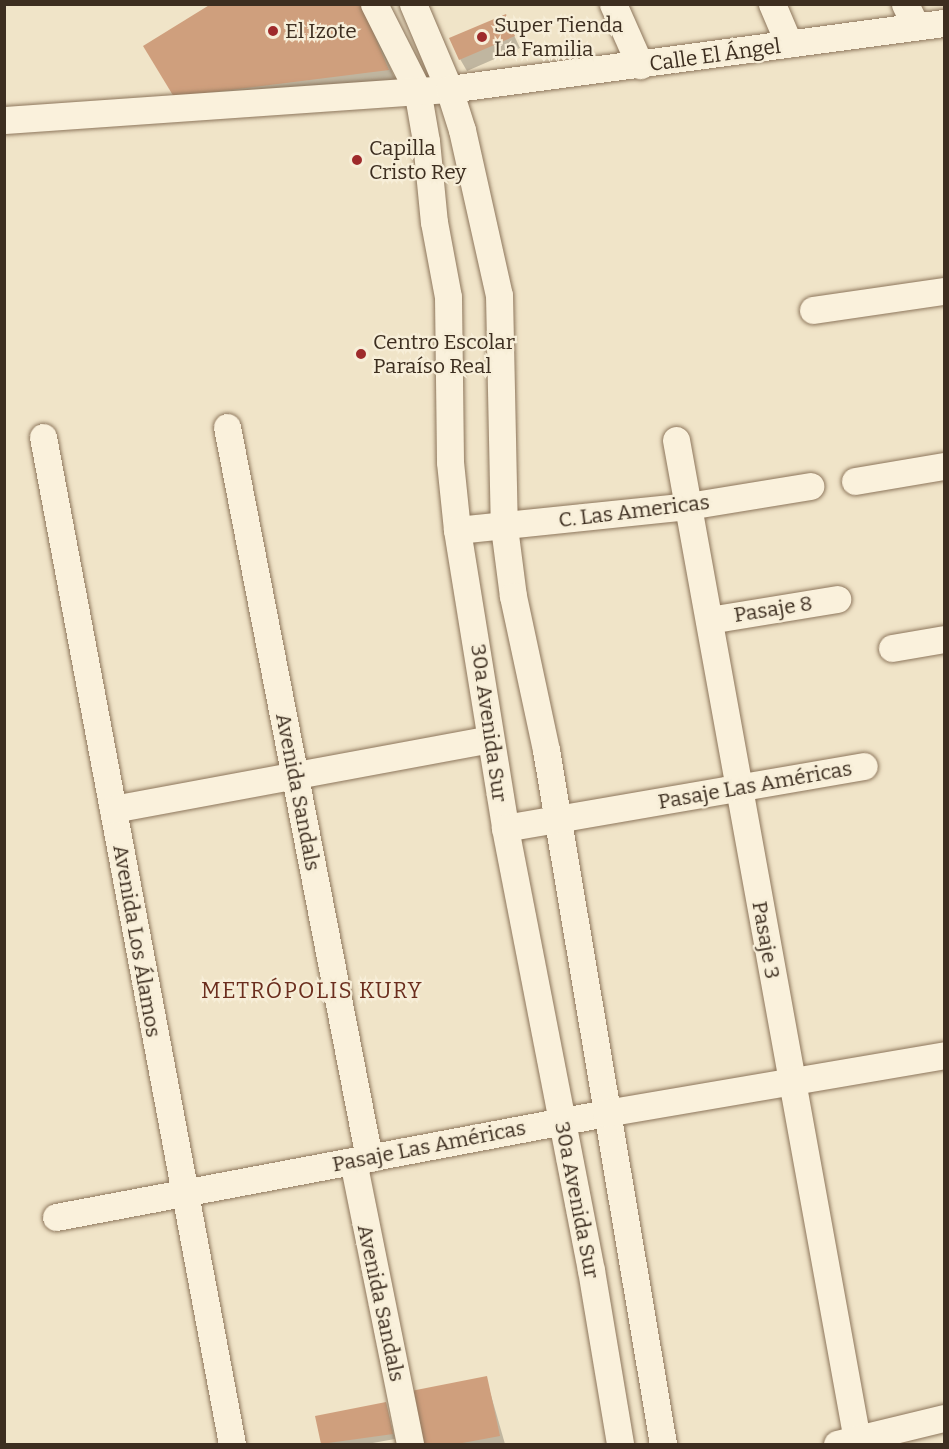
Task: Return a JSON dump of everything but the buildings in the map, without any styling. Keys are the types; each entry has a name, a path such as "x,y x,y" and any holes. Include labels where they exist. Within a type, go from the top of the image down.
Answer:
{"street":[{"name":"30a Avenida Sur","path":"374,4 417,89 448,297 450,462 457,530 481,660 490,739 505,828 562,1122 620,1444"},
{"name":"30a Avenida Sur","path":"413,4 449,88 499,295 504,527 557,820 663,1444"},
{"path":"613,4 640,65"},
{"path":"772,4 789,44"},
{"name":"Calle El Ángel","path":"4,120 449,88 789,44 911,16 945,23"},
{"path":"813,310 945,291"},
{"name":"Avenida Sandals","path":"227,427 295,774 410,1444"},
{"name":"Avenida Los Álamos","path":"43,437 183,1193 232,1444"},
{"name":"Pasaje 3","path":"676,440 792,1081 847,1442"},
{"path":"855,481 945,466"},
{"name":"C. Las Americas","path":"457,530 504,527 688,506 810,486"},
{"name":"Pasaje 8","path":"709,620 837,599"},
{"path":"892,648 945,639"},
{"path":"113,809 490,739"},
{"name":"Pasaje Las Américas","path":"505,828 864,766"},
{"name":"Pasaje Las Américas","path":"56,1217 606,1113 945,1055"},
{"path":"847,1442 945,1418"}],"place":[{"name":"El Izote","path":"273,31"},
{"name":"Super Tienda La Familia","path":"482,37"},
{"name":"Capilla Cristo Rey","path":"357,160"},
{"name":"Centro Escolar Paraíso Real","path":"361,354"}],"district":[{"name":"METRÓPOLIS KURY","path":"312,991"}]}
